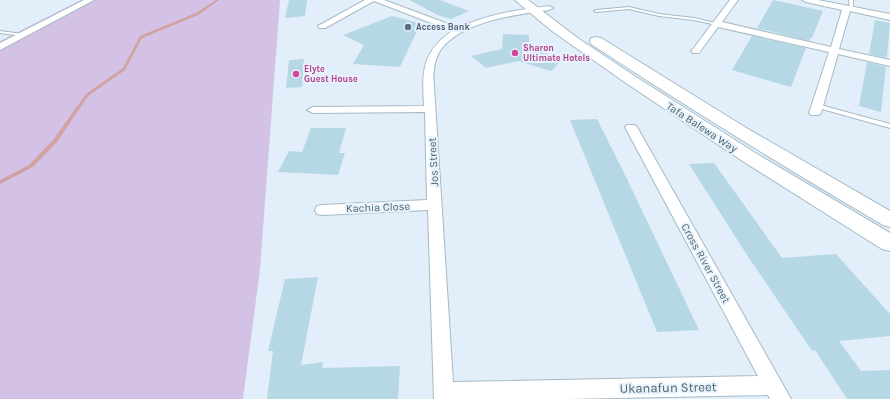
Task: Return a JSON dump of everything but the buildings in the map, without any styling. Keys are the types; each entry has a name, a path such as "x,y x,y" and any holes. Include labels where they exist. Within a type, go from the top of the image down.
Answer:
{"main road":[{"name":"Tafa Balewa Way","path":"536,5 592,38 699,107 796,166 890,220"},
{"name":"Tafa Balewa Way","path":"536,5 576,44 661,101 774,173 890,243"}],"street":[{"path":"0,47 90,0"},
{"path":"322,26 371,0"},
{"path":"377,0 460,31"},
{"path":"696,51 734,0"},
{"path":"806,0 850,6 890,17"},
{"name":"Jos Street","path":"444,396 430,109 430,62 435,51 444,42 460,31 477,23 536,5"},
{"path":"816,110 833,50 850,6"},
{"path":"717,24 890,64"},
{"path":"313,110 430,109"},
{"name":"Cross River Street","path":"631,126 777,392"},
{"name":"Kachia Close","path":"322,210 435,205"},
{"name":"Ukanafun Street","path":"444,396 777,392"}],"lane":[{"path":"596,11 629,8 659,15 689,18 717,24"},
{"path":"0,32 23,35"},
{"path":"816,110 890,126"}],"shaded area":[{"path":"81,0 280,0 260,269 243,399 0,399 0,41"}],"waterway":[{"path":"0,182 31,166 55,141 87,95 124,69 141,37 197,14 218,0"}],"place":[{"name":"Access Bank","path":"408,27"},
{"name":"Sharon Ultimate Hotels","path":"515,53"},
{"name":"Elyte Guest House","path":"296,74"}]}
